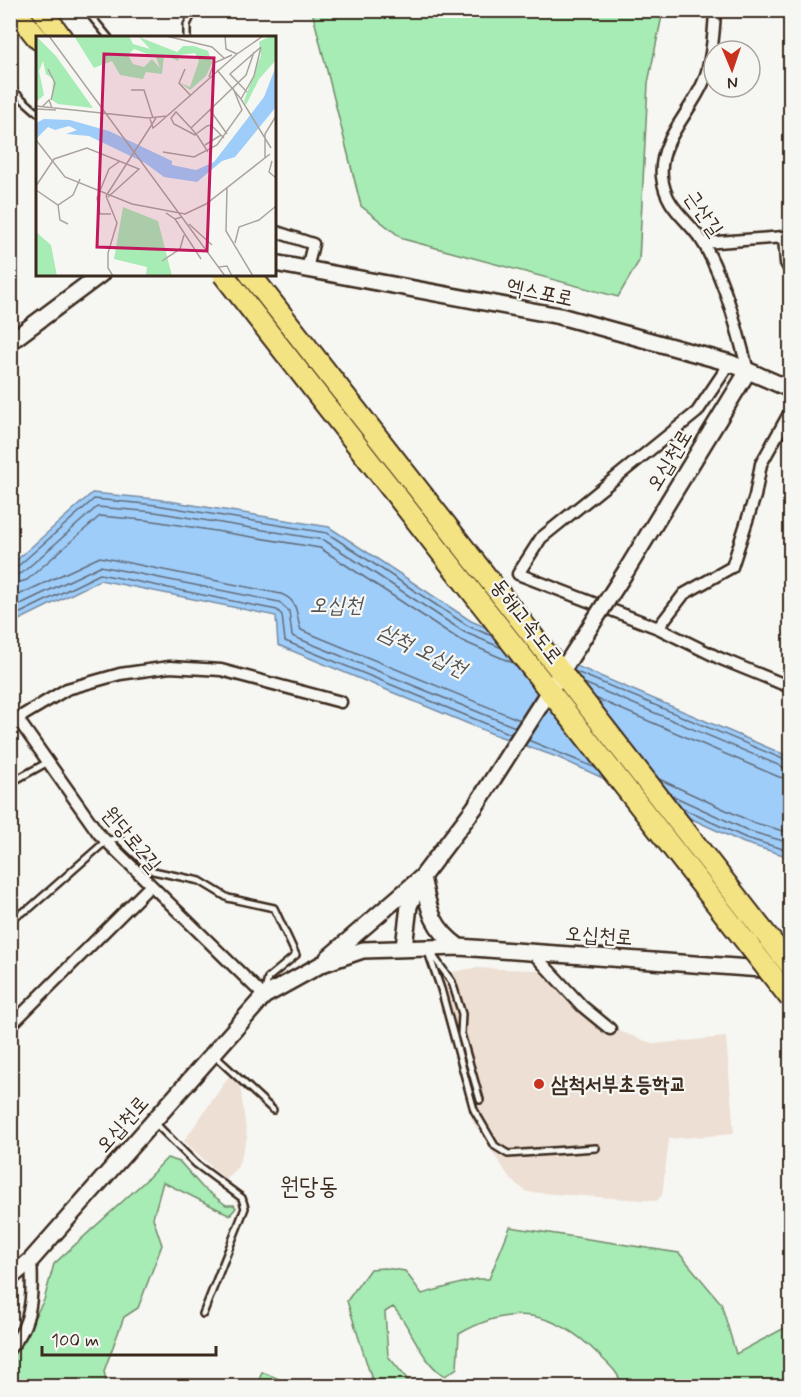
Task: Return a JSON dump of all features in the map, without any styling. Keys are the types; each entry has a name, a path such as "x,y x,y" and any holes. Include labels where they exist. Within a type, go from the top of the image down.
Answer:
{"highway":[{"path":"15,10 36,36"},
{"path":"42,10 61,36"},
{"name":"동해고속도로","path":"225,276 790,998"},
{"name":"동해고속도로","path":"252,276 790,964"}],"street":[{"name":"근산길","path":"715,10 705,81 665,149 662,178 673,210 704,243 731,306 748,371"},
{"path":"276,232 313,244 307,269"},
{"path":"704,243 784,237 786,263 790,270"},
{"name":"엑스포로","path":"276,263 560,316 730,363 790,389"},
{"path":"10,342 98,276"},
{"path":"730,363 697,412 541,538 518,574 658,628 719,658 790,687"},
{"name":"오십천로","path":"422,877 476,807 626,571 748,371"},
{"path":"658,628 684,594 732,567 755,496 761,464 790,412"},
{"name":"원당로2길","path":"11,1024 151,885 106,841 48,762 14,721 67,689 120,674 170,667 221,670 341,702"},
{"path":"404,947 409,906 422,877"},
{"path":"422,877 430,913 442,935 459,947"},
{"path":"322,964 422,877"},
{"path":"151,885 264,996"},
{"name":"오십천로","path":"10,1278 31,1260 212,1052 264,996 322,964 363,950 459,947 790,971"},
{"path":"531,951 582,1006 610,1029"},
{"path":"10,1348 19,1339 33,1297 31,1260"}],"lane":[{"path":"86,10 107,36"},
{"path":"187,36 187,26 194,10"},
{"path":"10,88 36,111"},
{"path":"10,783 48,762"},
{"path":"10,915 17,915 30,908 106,841 118,838 153,871 200,881 228,898 274,908 296,955 268,978 264,996"},
{"path":"426,947 452,982 462,1014 461,1034 480,1100"},
{"path":"426,947 441,988 474,1110 495,1146 508,1154 596,1148"},
{"path":"212,1052 273,1110"},
{"path":"153,1121 196,1164 242,1198 245,1208 203,1314"}],"shaded area":[{"path":"474,968 535,970 545,973 584,1018 654,1044 726,1037 734,1134 669,1139 662,1195 656,1201 527,1192 511,1180 473,1122 432,976"},
{"path":"230,1075 240,1084 247,1138 238,1166 226,1180 184,1141"}],"green space":[{"path":"312,11 663,11 648,83 639,261 618,297 403,239 361,206"},
{"path":"167,1158 180,1162 202,1187 226,1205 234,1205 236,1208 230,1215 163,1182 153,1218 162,1245 138,1308 124,1317 104,1371 107,1386 19,1386 10,1362 44,1300 54,1264"},
{"path":"510,1227 679,1253 721,1303 736,1354 790,1325 790,1386 622,1386 616,1372 566,1328 533,1316 515,1315 479,1324 459,1334 457,1368 445,1376 423,1354 393,1307 385,1312 388,1356 413,1386 374,1386 347,1301 370,1269 385,1268 405,1271 422,1294 476,1279 489,1279"},
{"path":"262,1372 296,1386 257,1386"}],"water":[{"name":"오십천","path":"92,493 156,499 329,527 471,621 790,757 790,857 744,843 557,757 493,734 278,645 276,616 100,580 11,624 11,565"}],"place":[{"name":"삼척서부초등학교","path":"539,1084"}],"district":[{"name":"원당동","path":"309,1186"}],"water label":[{"name":"삼척 오십천","path":"423,649"}]}
